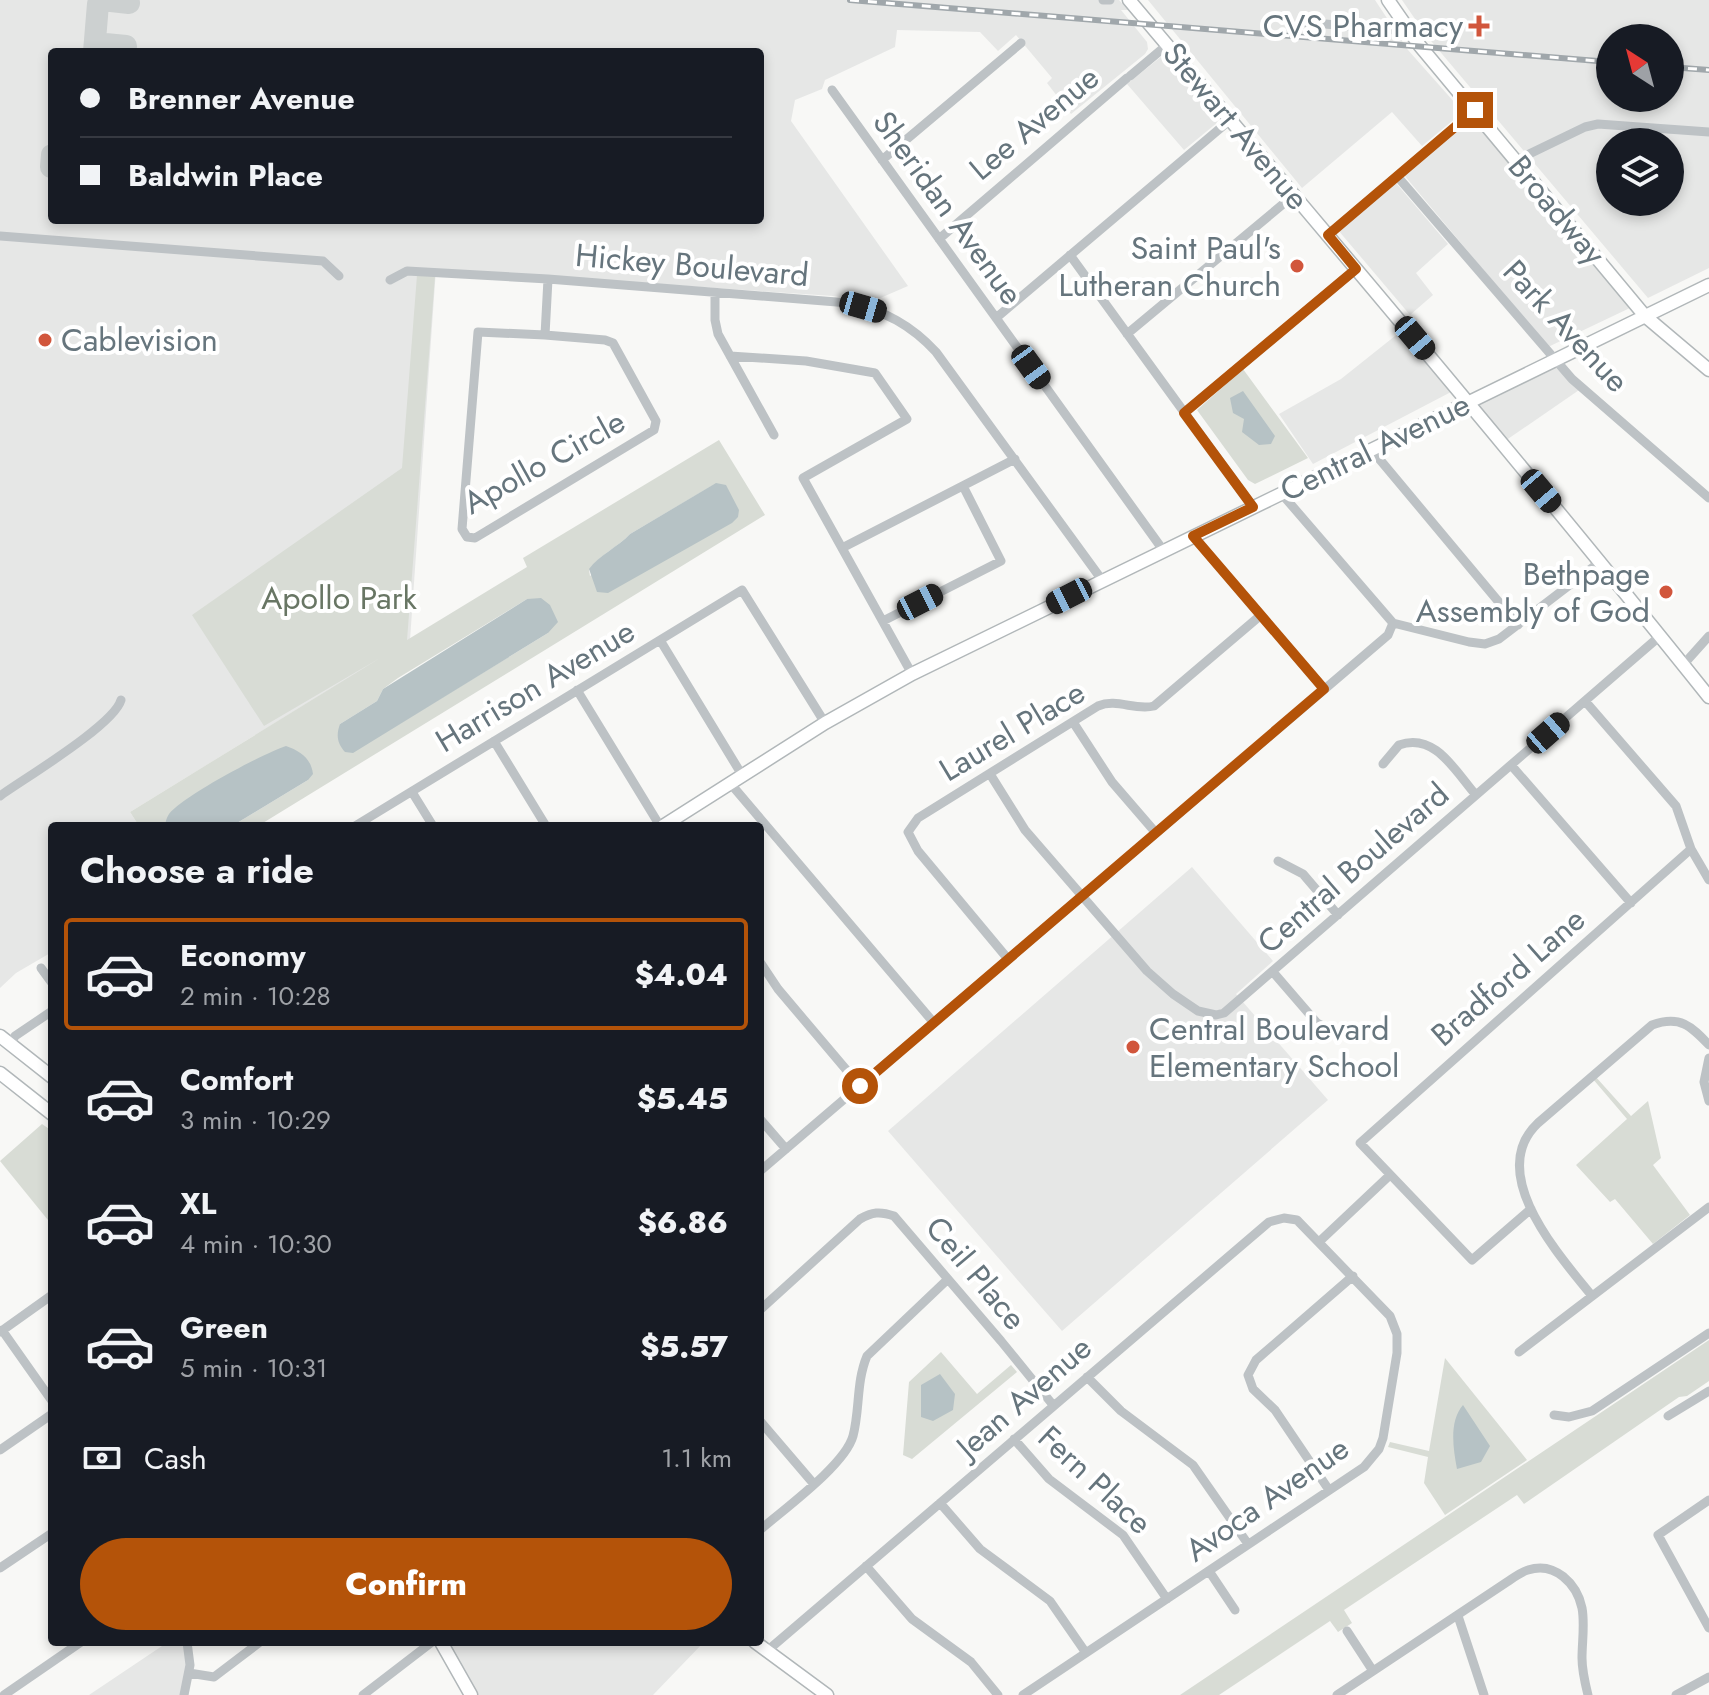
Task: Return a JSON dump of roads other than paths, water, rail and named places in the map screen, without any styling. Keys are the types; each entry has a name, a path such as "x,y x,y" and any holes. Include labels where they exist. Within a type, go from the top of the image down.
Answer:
{"main road":[{"name":"Stewart Avenue","path":"1129,0 1468,401 1709,697"},
{"name":"Broadway","path":"1388,0 1408,31 1645,316 1709,370"},
{"name":"Central Avenue","path":"825,723 912,674 1709,285"},
{"path":"667,822 730,783 739,771 825,723"},
{"path":"0,1036 48,1074"},
{"path":"3,1080 48,1111"},
{"path":"443,1646 471,1695"},
{"path":"760,1646 827,1695"}],"street":[{"path":"1103,0 1110,0"},
{"path":"1301,22 1408,31"},
{"path":"882,160 1021,43"},
{"name":"Lee Avenue","path":"939,239 1167,45"},
{"name":"Sheridan Avenue","path":"832,90 1163,550"},
{"path":"1328,235 1475,110"},
{"path":"996,318 1230,120"},
{"path":"1517,160 1585,127 1598,124 1709,132"},
{"name":"Park Avenue","path":"1397,176 1572,379 1709,498"},
{"path":"1127,334 1294,195"},
{"path":"0,236 323,261 339,276"},
{"path":"1070,255 1253,507"},
{"path":"1184,413 1356,269"},
{"name":"Hickey Boulevard","path":"390,280 407,271 548,279 849,303 881,312 909,326 936,352 1102,580"},
{"path":"545,335 548,279"},
{"path":"715,293 718,334 774,435"},
{"name":"Apollo Circle","path":"478,332 545,335 613,343 656,421 654,430 475,538 467,537 462,529 478,332"},
{"path":"730,356 806,361 875,373 907,419 803,478 912,674"},
{"path":"1371,449 1518,625"},
{"path":"842,548 1015,459"},
{"path":"883,621 1001,561 963,486"},
{"path":"1281,493 1393,623 1485,644 1499,639 1601,561"},
{"path":"1193,536 1324,689"},
{"name":"Harrison Avenue","path":"362,822 742,590 825,723"},
{"name":"Laurel Place","path":"1008,959 918,851 908,832 910,828 918,818 1105,703 1115,702 1142,709 1154,706 1261,615"},
{"path":"764,1168 1388,635 1393,623"},
{"name":"Central Boulevard","path":"990,774 1025,830 1147,971 1198,1011 1216,1015 1224,1013 1273,972 1660,636"},
{"path":"1683,665 1709,636"},
{"path":"660,640 739,771"},
{"path":"577,690 659,822"},
{"path":"0,796 103,724 119,707 121,700"},
{"path":"1585,701 1676,806 1691,849 1709,880"},
{"path":"1073,722 1112,782 1156,833"},
{"path":"494,741 544,822"},
{"path":"1383,764 1399,745 1419,741 1428,744 1438,750 1476,795"},
{"path":"1511,765 1631,903"},
{"path":"730,783 763,822"},
{"path":"412,792 431,822"},
{"path":"764,823 934,1023"},
{"name":"Bradford Lane","path":"1390,1175 1360,1143 1691,849"},
{"path":"1278,861 1303,874 1338,915"},
{"path":"41,968 48,978"},
{"path":"764,968 860,1086"},
{"path":"1273,972 1313,1018 1335,1032"},
{"path":"11,1044 15,1036 48,1014"},
{"path":"1592,1296 1546,1235 1531,1209 1522,1183 1520,1151 1524,1139 1538,1123 1652,1025 1667,1021 1692,1026 1709,1045"},
{"path":"1709,1058 1704,1082 1709,1101"},
{"path":"764,1124 786,1149"},
{"path":"1320,1241 1390,1175 1472,1260 1531,1209"},
{"path":"1519,1352 1709,1207"},
{"name":"Ceil Place","path":"764,1306 860,1219 869,1213 894,1216 1053,1405"},
{"name":"Jean Avenue","path":"767,1651 1269,1222 1284,1218 1297,1220 1320,1241"},
{"name":"Avoca Avenue","path":"1023,1695 1364,1467 1379,1449 1397,1353 1397,1334 1390,1316 1320,1241"},
{"path":"1329,1490 1275,1410 1253,1389 1248,1375 1256,1360 1353,1276"},
{"path":"764,1526 839,1461 852,1441 861,1370 867,1356 948,1279"},
{"path":"48,1298 1,1331 48,1396"},
{"path":"1554,1415 1569,1417 1592,1411 1709,1333"},
{"path":"1087,1377 1121,1411 1193,1465 1248,1544"},
{"path":"1668,1416 1709,1391"},
{"path":"0,1450 48,1417"},
{"path":"764,1426 813,1483"},
{"name":"Fern Place","path":"1014,1439 1049,1479 1123,1535 1167,1599"},
{"path":"1709,1500 1658,1535 1709,1628"},
{"path":"940,1503 980,1549 1050,1601 1086,1653"},
{"path":"0,1568 48,1536"},
{"path":"866,1566 912,1619 971,1662 998,1695"},
{"path":"1337,1695 1527,1570 1550,1569 1570,1582 1581,1605 1582,1660 1588,1695"},
{"path":"1209,1571 1235,1610"},
{"path":"1458,1616 1484,1695"},
{"path":"1347,1631 1373,1671"},
{"path":"4,1695 75,1646"},
{"path":"184,1695 189,1673 187,1646"},
{"path":"189,1673 214,1677 255,1646"},
{"path":"363,1695 427,1646"},
{"path":"1676,1695 1709,1677"}],"railway":[{"path":"850,0 1596,61"},
{"path":"1684,68 1709,70"}],"place":[{"name":"CVS Pharmacy","path":"1479,26"},
{"name":"Saint Paul's Lutheran Church","path":"1297,266"},
{"name":"Cablevision","path":"45,340"},
{"name":"Bethpage Assembly of God","path":"1666,592"},
{"name":"Central Boulevard Elementary School","path":"1133,1047"}],"park label":[{"name":"Apollo Park","path":"339,598"}]}
